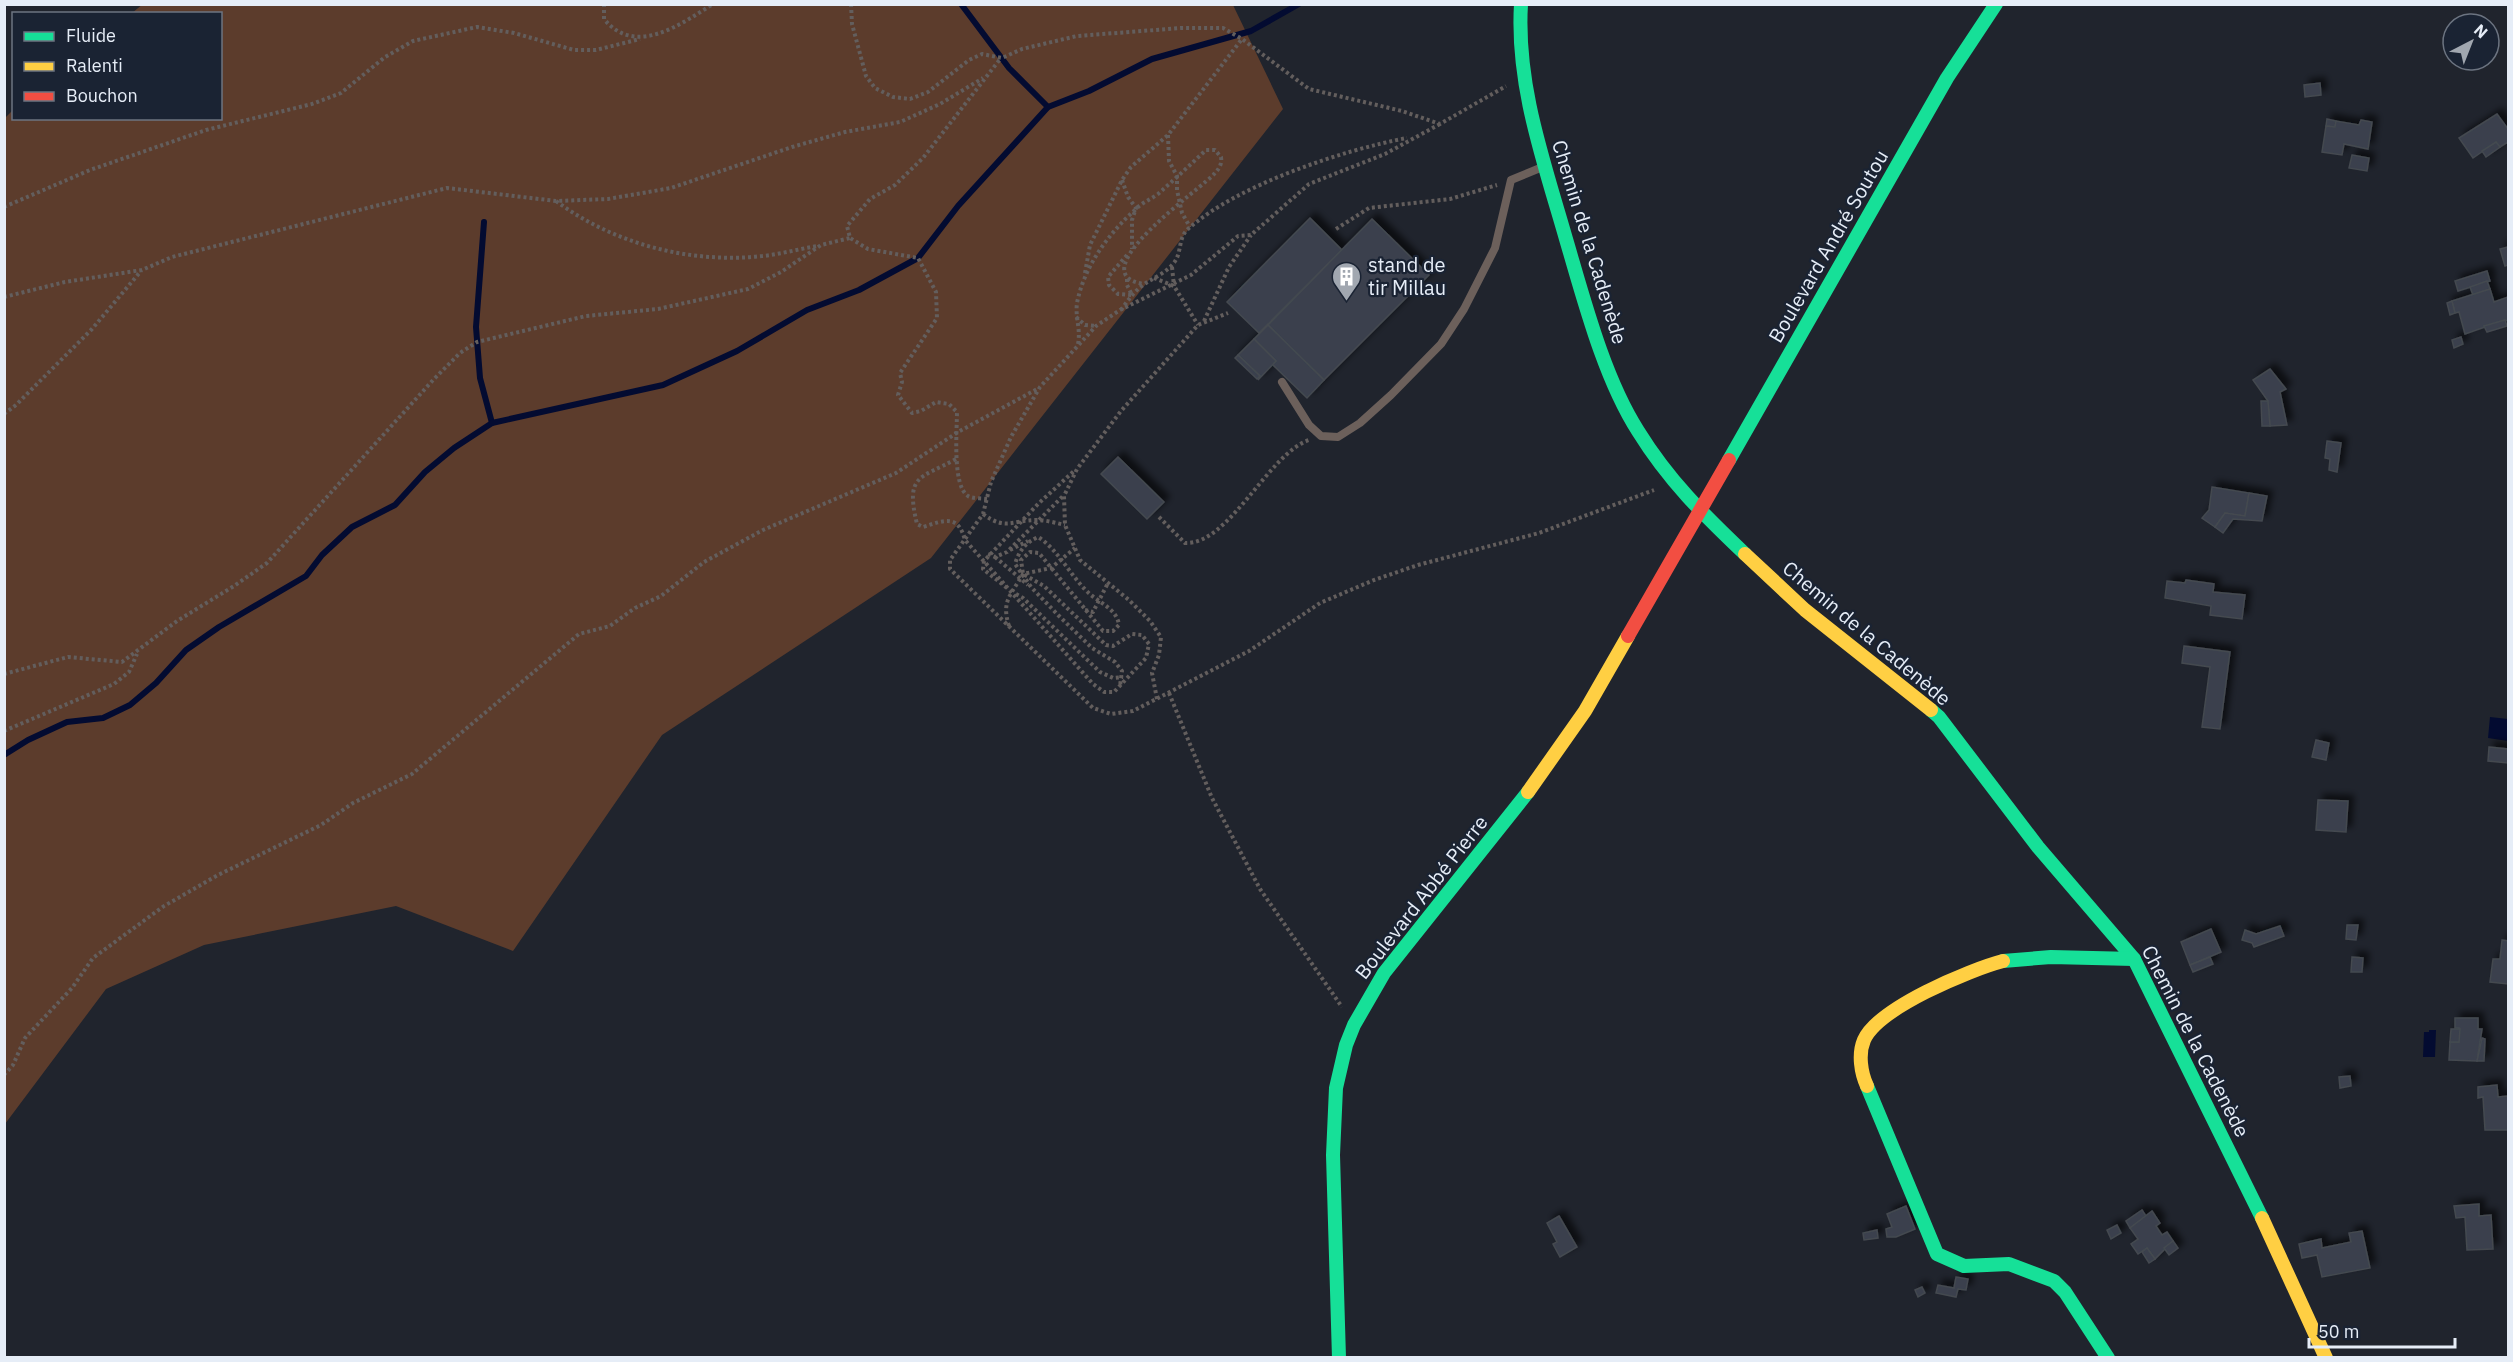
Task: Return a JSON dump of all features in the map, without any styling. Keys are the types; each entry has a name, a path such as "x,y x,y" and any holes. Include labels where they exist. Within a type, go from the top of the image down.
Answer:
{"street":[{"name":"Chemin de la Cadenède","path":"1521,4 1519,37 1522,78 1545,166 1587,311 1614,382 1636,429 1672,482 1699,510 1805,610 1939,717 2038,847 2134,959 2238,1165 2326,1358"},
{"name":"Boulevard André Soutou","path":"1699,510 1947,78 1996,4"},
{"name":"Boulevard Abbé Pierre","path":"1339,1358 1334,1120 1341,1065 1354,1025 1378,982 1405,945 1565,744 1699,510"},
{"path":"2108,1358 2065,1292 2054,1281 2009,1264 1964,1266 1937,1254 1864,1079 1860,1052 1868,1033 1902,1007 1954,978 2002,961 2056,957 2134,959"}],"lane":[{"path":"1282,382 1309,425 1321,436 1338,436 1360,423 1441,344 1464,309 1495,248 1511,180 1545,166"}],"path":[{"path":"604,4 604,19 611,29 640,39"},
{"path":"4,207 90,170 206,130 322,101 341,93 385,57 414,41 477,27 514,33 574,50 596,50 661,33 713,4"},
{"path":"851,4 852,24 866,76 875,87 893,97 910,99 928,92 969,60 982,54 1002,58"},
{"path":"987,499 969,497 962,490 956,459 957,412 949,404 936,402 921,411 912,413 898,395 902,382 900,373 937,318 936,292 918,258 868,249 850,238 847,226 870,199 895,185 923,158 983,78 1002,58 1022,49 1077,36 1181,28 1223,28 1242,39 1310,89 1402,111 1440,124"},
{"path":"1078,344 1081,331 1076,317 1090,245 1122,180 1131,167 1168,135 1242,39"},
{"path":"4,297 87,278 142,270 172,257 447,188 556,201 608,199 671,188 792,147 845,132 900,122 940,104 983,78"},
{"path":"1204,321 1229,267 1251,235 1309,184 1385,153 1522,78"},
{"path":"1168,135 1169,161 1178,176 1176,190 1182,213 1190,227"},
{"path":"1120,310 1132,294 1172,266 1181,253 1181,241 1190,227 1228,202 1296,171 1411,137"},
{"path":"1085,277 1112,235 1137,208 1156,196 1206,150 1215,150 1221,157 1222,163 1216,172 1180,201 1108,277 1109,285 1118,294 1132,294"},
{"path":"1122,180 1128,196 1137,208"},
{"path":"1336,229 1369,208 1450,199 1511,180"},
{"path":"556,201 584,221 626,240 695,256 762,256 850,238"},
{"path":"1132,250 1132,220 1137,208"},
{"path":"1251,235 1238,236 1206,265 1173,286 1120,310 1096,326 1078,344 1040,387 1011,437 991,482 983,514 950,560 950,569 1093,708 1111,714 1133,711 1249,651 1320,603 1374,580 1418,565 1539,533 1672,482"},
{"path":"4,674 68,657 122,662 177,621 267,563 460,353 477,342 586,316 658,309 748,289 781,272 821,245"},
{"path":"1127,255 1124,271 1132,294"},
{"path":"1172,266 1173,286 1198,326"},
{"path":"4,414 16,405 92,329 142,270"},
{"path":"1127,277 1135,283 1144,284"},
{"path":"1154,278 1173,286"},
{"path":"1028,541 1019,553 1015,564 1022,577 1044,586 1106,645 1113,646 1132,634 1142,635 1149,644 1146,658 1114,692 1104,692 1093,684 1013,593 983,569 984,561 988,554 1077,469 1121,411 1198,326 1204,321 1228,313"},
{"path":"1076,317 1085,325 1096,326"},
{"path":"4,1075 13,1065 25,1038 72,988 93,958 164,906 218,875 321,825 352,802 412,774 579,634 610,626 635,608 660,596 704,562 763,530 896,473 958,432 1040,387"},
{"path":"1159,517 1185,543 1197,543 1211,536 1296,449 1305,442 1321,436"},
{"path":"956,459 922,474 915,486 912,506 917,524 923,527 943,521 953,521 962,528 965,540 984,561"},
{"path":"1006,552 1036,520 1064,496 1077,469"},
{"path":"1064,496 1065,525 1080,560 1150,621 1161,637 1159,654 1152,673 1157,699"},
{"path":"983,514 996,523 1036,520 1065,525"},
{"path":"995,557 1038,537 1046,542 1059,560 1118,618 1119,625 1113,632 1102,631 1039,553 1030,552 1021,560 1022,577 1006,600 1005,613 1009,627"},
{"path":"1022,577 1051,568 1075,548"},
{"path":"988,554 1022,577 1092,648 1115,662 1122,670 1120,686"},
{"path":"1084,610 1093,612 1108,583"},
{"path":"1013,593 1023,598 1100,672 1113,678 1132,674"},
{"path":"4,731 114,684 129,672 137,653"},
{"path":"1169,693 1212,798 1260,889 1354,1025"}],"shaded area":[{"path":"143,4 1233,5 1283,109 931,558 662,735 513,951 396,906 204,945 106,989 5,1124 5,118 12,111 12,120 222,120 222,12 133,12"}],"water":[{"path":"2490,717 2508,719 2508,741 2488,738"},
{"path":"2429,1030 2436,1030 2435,1057 2423,1057 2424,1032 2429,1032"}],"building":[{"path":"2320,83 2321,95 2305,97 2304,85"},
{"path":"2497,114 2508,129 2508,142 2500,147 2496,142 2473,158 2459,138"},
{"path":"2327,119 2336,121 2335,127 2326,126"},
{"path":"2361,120 2372,122 2368,149 2344,144 2342,155 2322,152 2326,126 2335,127 2336,121 2359,125"},
{"path":"2496,142 2500,147 2486,157 2482,151"},
{"path":"2352,155 2369,158 2367,171 2349,168"},
{"path":"1310,218 1342,250 1259,333 1227,302"},
{"name":"stand de tir Millau","path":"1372,219 1429,275 1324,380 1268,325"},
{"path":"2508,247 2508,265 2505,266 2500,249"},
{"path":"2487,271 2490,281 2458,291 2455,281"},
{"path":"2487,281 2490,289 2473,295 2470,287"},
{"path":"2490,289 2494,302 2508,297 2508,321 2505,320 2465,334 2459,312 2455,313 2452,301"},
{"path":"2452,301 2455,313 2450,315 2447,303"},
{"path":"2505,320 2507,326 2487,332 2484,326"},
{"path":"1268,325 1324,380 1307,398 1272,364 1276,361 1254,339"},
{"path":"2461,337 2463,344 2454,348 2452,340"},
{"path":"1254,339 1276,361 1258,380 1260,376 1238,355"},
{"path":"1238,355 1260,376 1257,379 1235,358"},
{"path":"2270,369 2286,389 2280,392 2287,425 2270,426 2268,401 2253,380"},
{"path":"2261,401 2268,401 2270,426 2262,426"},
{"path":"2327,441 2341,443 2337,472 2329,470 2330,459 2325,458"},
{"path":"1118,457 1164,502 1147,519 1101,474"},
{"path":"2212,487 2249,493 2245,516 2225,513 2215,527 2202,518 2209,510"},
{"path":"2249,493 2267,496 2262,521 2233,519 2223,533 2215,527 2225,513 2245,516"},
{"path":"2186,580 2214,584 2213,592 2245,595 2242,619 2210,615 2211,606 2165,598 2167,581 2185,583"},
{"path":"2184,646 2230,652 2220,729 2202,727 2210,667 2182,663"},
{"path":"2316,740 2329,743 2326,760 2312,757"},
{"path":"2489,747 2508,749 2508,763 2488,761"},
{"path":"2318,800 2348,801 2346,832 2316,830"},
{"path":"2347,925 2358,925 2356,940 2346,939"},
{"path":"2280,926 2284,936 2254,947 2252,943 2242,940 2245,930 2256,934"},
{"path":"2211,929 2221,952 2190,965 2181,942"},
{"path":"2502,940 2508,941 2508,984 2490,982 2493,959 2500,959"},
{"path":"2210,957 2213,964 2193,972 2190,965"},
{"path":"2352,957 2363,958 2362,972 2351,972"},
{"path":"2455,1018 2478,1018 2478,1029 2482,1029 2477,1061 2449,1060 2450,1042 2459,1042 2459,1028 2455,1028"},
{"path":"2451,1029 2460,1029 2459,1042 2450,1042"},
{"path":"2482,1038 2485,1039 2484,1061 2477,1061"},
{"path":"2350,1076 2351,1086 2340,1088 2339,1077"},
{"path":"2497,1085 2498,1097 2508,1096 2508,1130 2485,1130 2483,1097 2478,1098 2478,1087"},
{"path":"2479,1204 2479,1216 2491,1215 2493,1249 2467,1250 2465,1217 2456,1218 2454,1206"},
{"path":"1906,1206 1915,1229 1896,1237 1887,1237 1886,1229 1892,1227 1887,1214"},
{"path":"2142,1210 2146,1216 2130,1228 2126,1221"},
{"path":"2152,1211 2160,1223 2156,1226 2162,1235 2167,1232 2173,1241 2155,1259 2147,1248 2138,1254 2131,1244 2138,1239 2130,1228"},
{"path":"1559,1216 1577,1247 1560,1257 1553,1244 1557,1242 1547,1223"},
{"path":"2117,1225 2121,1233 2111,1239 2107,1230"},
{"path":"1877,1230 1878,1238 1864,1240 1863,1233"},
{"path":"2362,1231 2370,1268 2322,1277 2317,1255 2302,1258 2299,1244 2321,1239 2322,1248 2351,1242 2349,1233"},
{"path":"2173,1241 2178,1248 2169,1255 2164,1248"},
{"path":"2147,1248 2155,1259 2149,1263 2142,1252"},
{"path":"1956,1277 1968,1279 1966,1290 1958,1289 1956,1297 1936,1293 1938,1285 1954,1288"},
{"path":"1922,1287 1925,1293 1918,1297 1915,1290"}],"waterway":[{"path":"961,4 1009,68 1048,107"},
{"path":"4,755 28,740 67,722 103,718 130,705 156,683 186,650 219,627 306,576 322,555 352,527 395,505 425,472 454,448 492,423 663,385 737,351 807,310 859,290 918,258 958,206 1048,107 1089,91 1152,59 1251,31 1299,4"},
{"path":"484,222 476,327 480,378 492,423"}],"traffic: fast":[{"path":"1521,4 1523,64 1533,123 1580,287 1605,363 1626,410 1662,466 1701,511 1745,554"},
{"path":"1729,460 1947,78 1996,4"},
{"path":"1931,710 1939,717 2038,847 2134,959 2262,1218"},
{"path":"1339,1358 1333,1155 1336,1088 1346,1045 1354,1025 1384,973 1528,792"},
{"path":"2003,961 2051,957 2134,959"},
{"path":"1867,1086 1937,1254 1964,1266 2009,1264 2054,1281 2065,1292 2108,1358"}],"traffic: slow":[{"path":"1745,554 1805,610 1931,710"},
{"path":"1528,792 1585,711 1628,636"},
{"path":"1867,1086 1861,1057 1864,1040 1887,1015 1926,992 2003,961"},
{"path":"2262,1218 2326,1358"}],"traffic: jam":[{"path":"1628,636 1729,460"}],"place":[{"name":"stand de tir Millau","path":"1347,302"}]}
